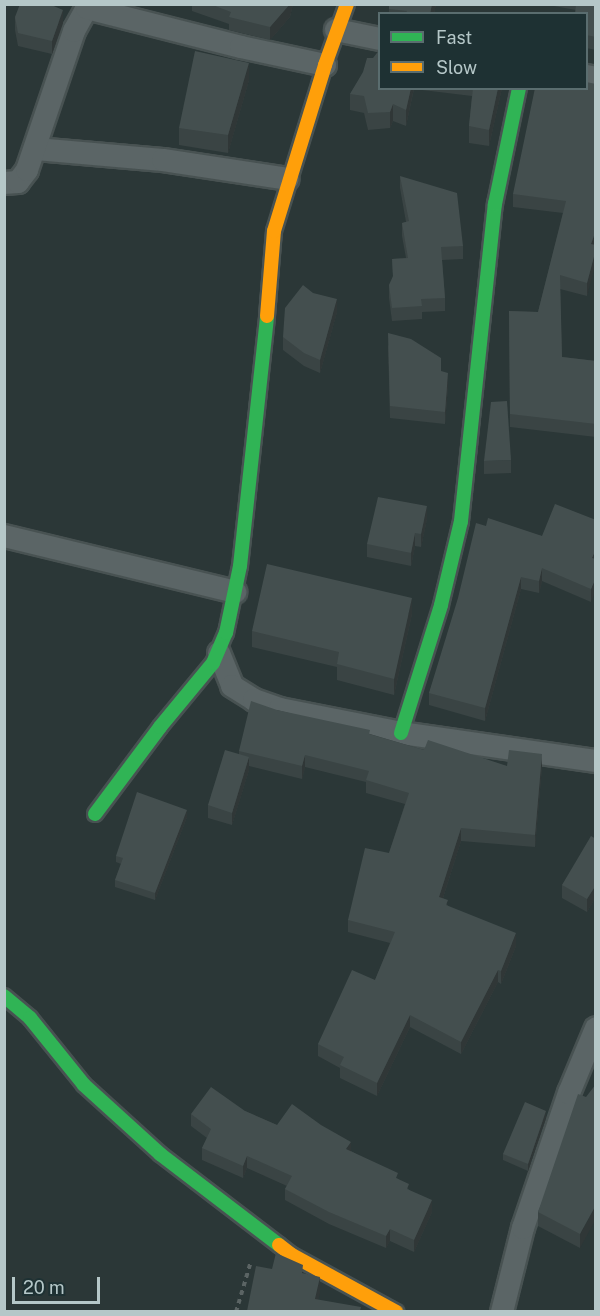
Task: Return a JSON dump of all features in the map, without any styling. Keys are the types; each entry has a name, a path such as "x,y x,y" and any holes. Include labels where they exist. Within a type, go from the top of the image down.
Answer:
{"street":[{"path":"95,814 219,652 235,592 263,375 274,231 288,179 346,4"},
{"path":"4,183 14,184 21,180 36,149 76,26 89,6 240,47 325,65"},
{"path":"336,30 378,39"},
{"path":"401,733 441,605 461,521 495,204 519,90"},
{"path":"36,149 162,160 288,179"},
{"path":"4,536 235,592"},
{"path":"219,652 232,686 254,700 280,709 401,733 596,761"},
{"path":"4,996 30,1018 84,1085 160,1154 292,1255 396,1311"},
{"path":"502,1311 523,1228 569,1093 596,1028"}],"path":[{"path":"236,1311 248,1268 264,1233"}],"building":[{"path":"20,4 49,4 63,10 52,41 18,33 15,17"},
{"path":"210,4 290,4 270,27 229,17 231,12"},
{"path":"389,4 432,4 430,12 389,9"},
{"path":"576,4 596,4 596,37 588,35 588,12 575,12"},
{"path":"195,51 249,63 228,135 179,128"},
{"path":"378,52 378,90 411,90 406,110 393,104 390,112 368,113 364,96 350,94 363,72 367,58 373,58"},
{"path":"588,82 596,84 596,230 591,244 596,245 596,249 587,283 560,275 562,357 596,361 596,424 510,414 509,311 538,312 566,201 513,194 535,90 588,90"},
{"path":"473,90 498,90 489,130 469,126"},
{"path":"400,176 457,193 463,246 441,247 445,298 421,299 422,306 392,308 389,285 393,276 392,259 408,258 402,223 409,221"},
{"path":"303,285 313,293 337,299 320,360 304,353 283,337 285,308"},
{"path":"388,333 411,339 441,358 441,371 448,373 445,412 390,406"},
{"path":"507,401 511,460 484,461 491,402"},
{"path":"378,497 427,506 421,534 415,533 411,553 367,544"},
{"path":"555,504 596,520 596,549 592,558 596,559 596,578 591,589 542,568 539,581 521,577 485,708 429,693 458,598 476,523 486,526 488,518 542,536"},
{"path":"267,564 412,598 394,679 337,664 339,652 252,631"},
{"path":"251,701 277,710 370,730 369,734 424,750 428,740 507,766 509,750 542,754 535,835 461,828 439,897 448,900 446,905 516,933 501,971 498,970 461,1042 410,1015 377,1083 340,1065 344,1057 318,1044 352,970 375,980 395,932 348,920 365,848 389,853 409,793 366,780 369,771 305,755 302,766 239,751"},
{"path":"225,750 249,757 232,813 208,805"},
{"path":"137,792 187,810 155,893 115,880 123,858 116,856"},
{"path":"591,836 596,839 596,889 594,888 587,899 562,885"},
{"path":"596,1084 596,1205 580,1234 538,1212 578,1094 586,1097"},
{"path":"211,1087 245,1111 277,1125 292,1104 321,1125 351,1142 346,1149 398,1173 396,1178 409,1184 407,1189 432,1200 414,1240 390,1229 386,1236 329,1212 285,1189 292,1176 247,1156 243,1166 202,1148 211,1129 191,1114"},
{"path":"525,1102 546,1111 528,1164 503,1154"},
{"path":"276,1253 303,1265 302,1273 320,1277 315,1299 361,1307 360,1311 247,1311 256,1266 272,1269"}],"traffic: fast":[{"path":"401,733 441,605 461,521 495,204 519,90"},
{"path":"95,814 160,727 213,663 226,633 240,566 267,316"},
{"path":"4,996 30,1018 84,1085 160,1154 279,1245"}],"traffic: slow":[{"path":"267,316 274,231 325,65 347,4"},
{"path":"279,1245 292,1255 396,1312"}]}
